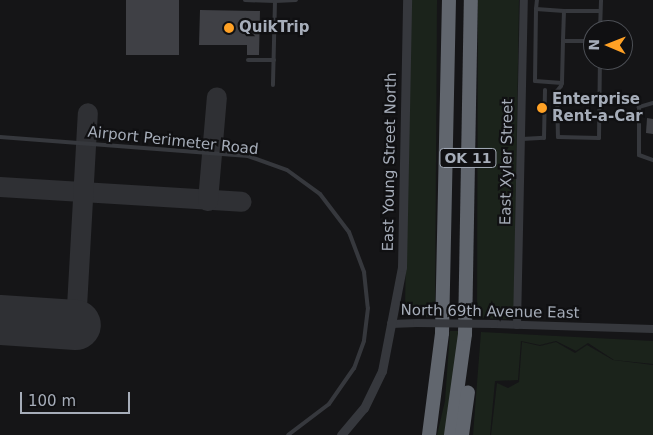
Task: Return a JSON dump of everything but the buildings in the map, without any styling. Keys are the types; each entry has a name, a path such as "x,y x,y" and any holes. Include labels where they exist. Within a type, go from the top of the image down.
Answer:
{"highway":[{"path":"444,0 448,58"},
{"name":"OK 11","path":"429,435 442,333 449,0"},
{"name":"OK 11","path":"451,435 465,334 471,0"},
{"path":"462,435 470,372 465,334"}],"street":[{"name":"East Young Street North","path":"391,324 402,266 407,0"},
{"name":"East Xyler Street","path":"517,325 524,0"},
{"name":"North 69th Avenue East","path":"341,435 374,389 391,324 494,324 653,328"}],"lane":[{"path":"246,0 296,0"},
{"path":"536,0 535,82 562,83"},
{"path":"600,0 600,20"},
{"path":"273,85 275,1"},
{"path":"536,9 600,11"},
{"path":"564,11 562,83 557,91 558,137 599,138 600,70"},
{"path":"563,41 583,42"},
{"path":"248,60 274,60"},
{"path":"522,139 544,138 545,90"},
{"path":"653,103 639,107 639,146 644,160 653,160"},
{"name":"Airport Perimeter Road","path":"0,138 248,156 287,170 320,194 349,232 357,251 368,308 365,333 342,387 312,419 288,435"}],"shaded area":[{"path":"410,0 437,0 435,317 408,316 405,312"},
{"path":"478,0 519,0 514,306 507,319 477,318"},
{"path":"450,331 459,331 445,435 437,435 445,401"},
{"path":"481,332 653,341 653,364 614,360 588,343 576,351 556,341 540,345 521,341 518,380 495,381 490,435 473,435"},
{"path":"522,342 540,346 556,342 575,353 587,345 613,360 653,365 653,435 491,435 497,383 508,388 519,382"}],"taxiway":[{"path":"208,201 217,97"},
{"path":"76,325 88,113"},
{"path":"0,187 242,202"}],"runway":[{"path":"0,320 76,325"}],"place":[{"name":"QuikTrip","path":"229,28"},
{"name":"Enterprise Rent-a-Car","path":"542,108"}]}
